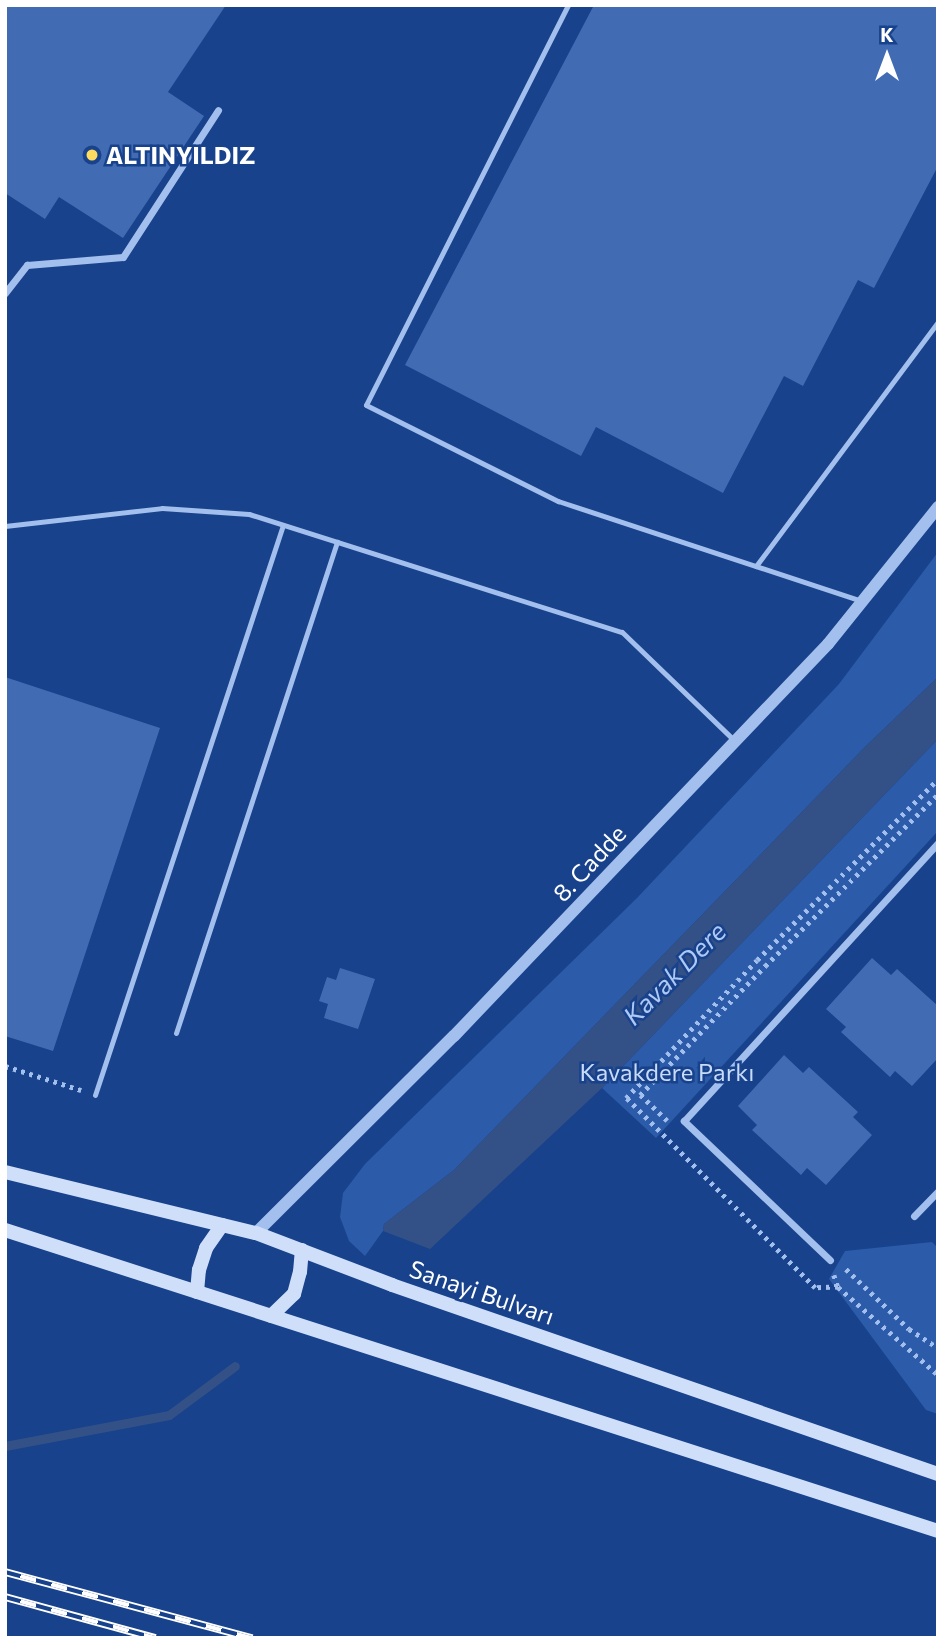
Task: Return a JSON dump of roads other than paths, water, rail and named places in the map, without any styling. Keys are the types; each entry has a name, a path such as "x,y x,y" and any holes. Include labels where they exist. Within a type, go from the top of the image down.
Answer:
{"main road":[{"name":"Sanayi Bulvarı","path":"5,1172 256,1233 392,1285 938,1474"},
{"path":"197,1292 199,1270 206,1248 222,1225"},
{"path":"5,1230 938,1531"},
{"path":"271,1316 294,1294 302,1250"}],"street":[{"path":"5,293 27,265 123,257 218,110"},
{"name":"8. Cadde","path":"256,1233 454,1036 828,644 938,508"},
{"path":"830,1260 684,1121 938,843"},
{"path":"914,1216 938,1191"}],"lane":[{"path":"568,5 366,405 558,501 864,601"},
{"path":"756,566 938,322"},
{"path":"5,526 162,508 249,514 622,632 734,740"},
{"path":"95,1095 283,524"},
{"path":"176,1033 337,542"}],"water":[{"name":"Kavak Dere","path":"938,677 938,739 602,1088 430,1249 383,1231 384,1224 454,1170 866,746"}],"waterway":[{"path":"5,1446 169,1415 235,1366"}],"railway":[{"path":"5,1572 252,1638"},
{"path":"5,1597 155,1638"}],"place":[{"name":"ALTINYILDIZ","path":"92,155"}],"park label":[{"name":"Kavakdere Parkı","path":"667,1072"}]}
